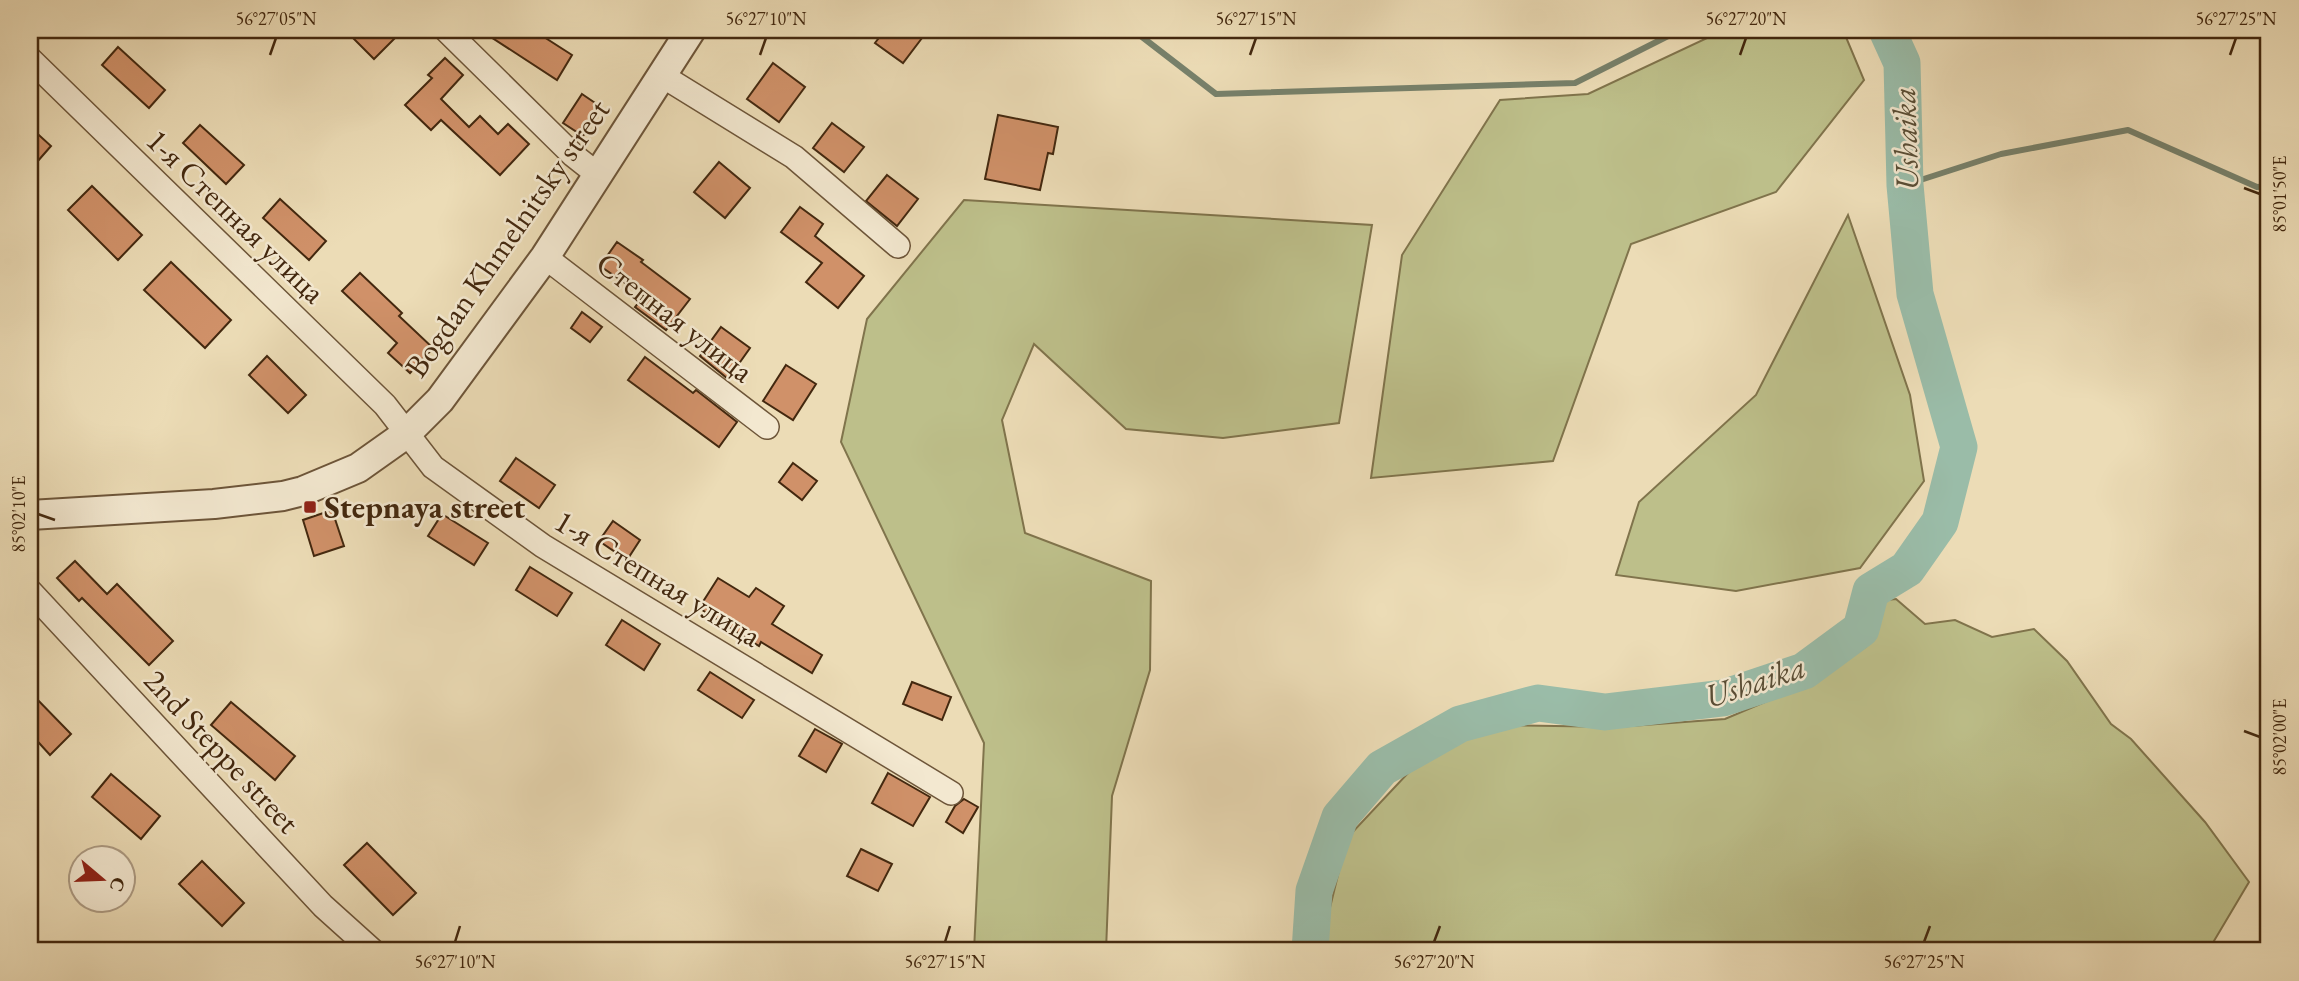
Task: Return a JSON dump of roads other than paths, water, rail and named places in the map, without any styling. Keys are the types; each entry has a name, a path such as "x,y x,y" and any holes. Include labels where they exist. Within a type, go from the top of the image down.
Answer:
{"street":[{"path":"446,30 573,155 597,174"},
{"name":"Bogdan Khmelnitsky street","path":"30,515 214,504 283,496 303,491 358,468 406,434 440,400 545,257 691,30"},
{"name":"1-я Степная улица","path":"30,59 385,405 433,467 543,546 951,793"},
{"path":"661,75 794,157 898,246"},
{"name":"Степная улица","path":"545,257 767,427"},
{"name":"2nd Steppe street","path":"30,591 323,906 373,951"}],"waterway":[{"path":"1133,30 1216,94 1575,83 1680,30"},
{"name":"Ushaika","path":"1310,951 1314,891 1340,817 1382,768 1460,724 1538,703 1605,712 1723,698 1804,671 1861,629 1871,591 1907,569 1940,522 1959,447 1915,294 1905,185 1902,63 1887,30"},
{"path":"1905,185 2001,154 2128,130 2257,187 2269,186"}],"place":[{"name":"Stepnaya street","path":"310,507"}]}
